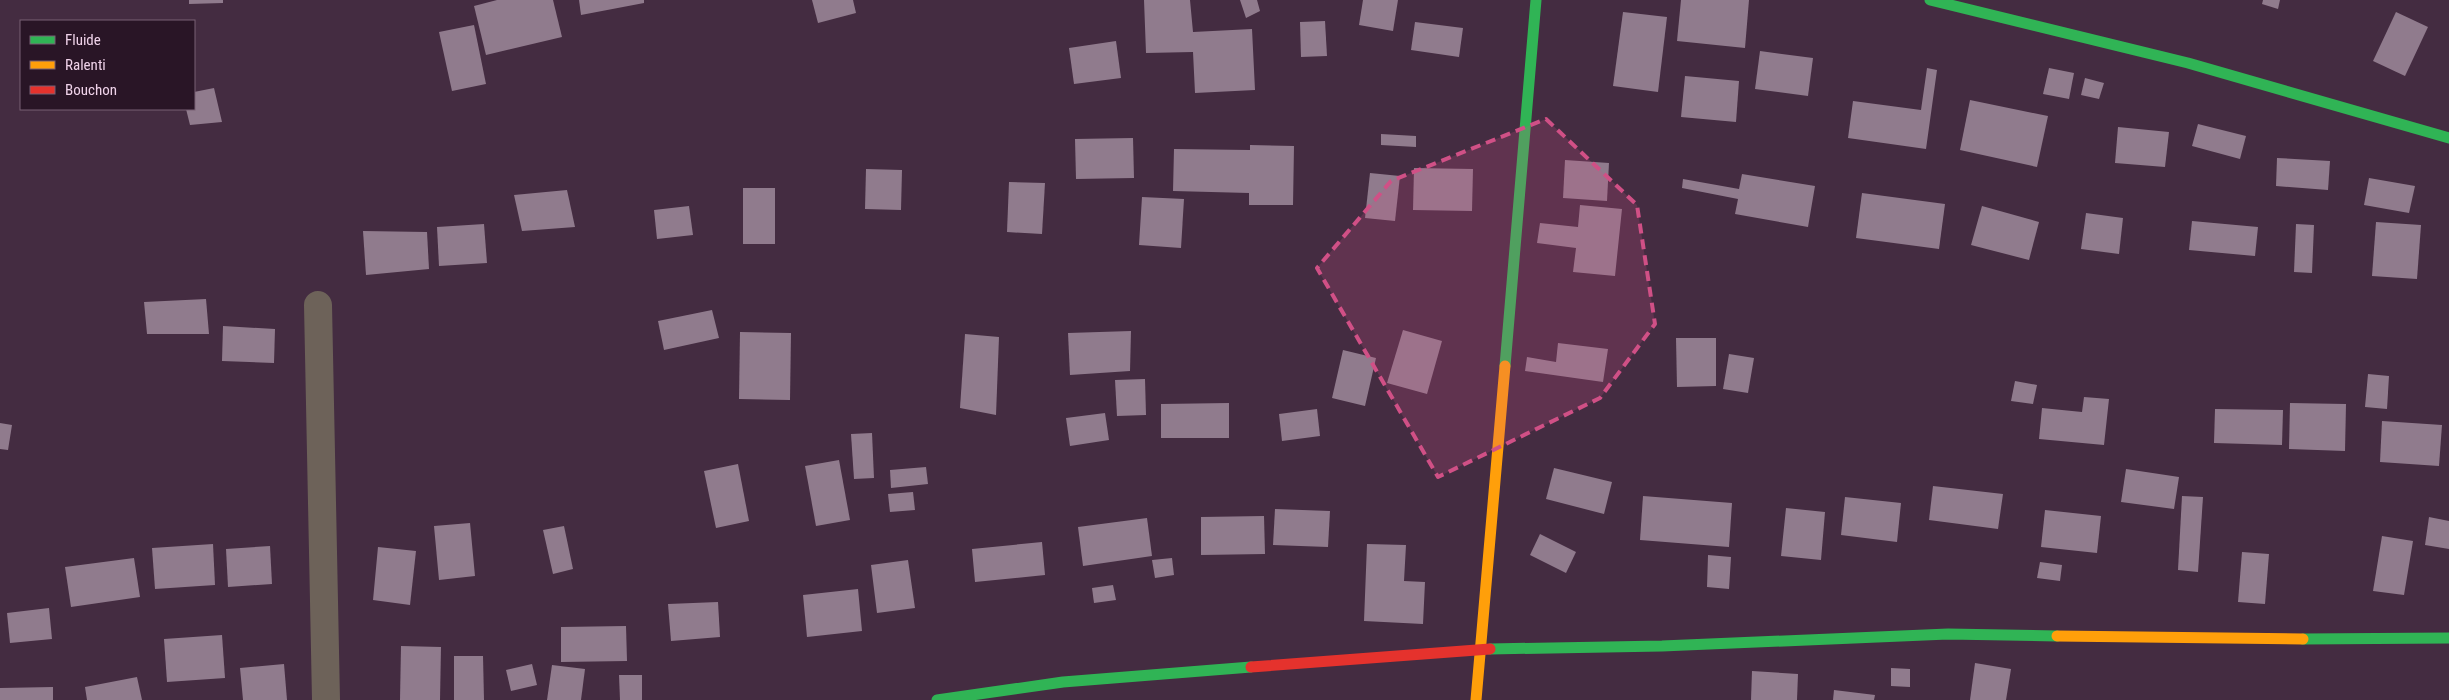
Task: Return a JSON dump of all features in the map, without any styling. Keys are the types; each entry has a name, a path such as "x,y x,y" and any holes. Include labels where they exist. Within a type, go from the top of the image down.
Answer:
{"street":[{"path":"1476,700 1536,0"},
{"path":"1930,0 2188,63 2449,138"},
{"path":"318,305 326,700"},
{"path":"937,700 1064,682 1480,649 1662,646 1948,634 2341,640 2449,638"}],"highlighted area":[{"path":"1546,119 1637,205 1655,324 1600,398 1438,477 1364,353 1317,268 1391,181"}],"building":[{"path":"189,0 223,0 223,3 189,4"},
{"path":"497,0 553,0 562,37 486,55 474,6"},
{"path":"579,0 644,0 644,3 581,15"},
{"path":"812,0 853,0 856,13 818,23"},
{"path":"1144,0 1190,0 1193,32 1252,29 1255,90 1195,93 1193,52 1146,53"},
{"path":"1240,0 1257,0 1260,11 1246,18"},
{"path":"1363,0 1398,0 1393,31 1359,25"},
{"path":"1681,0 1749,0 1745,48 1677,41"},
{"path":"2263,0 2280,0 2278,9 2262,4"},
{"path":"1623,12 1667,17 1658,92 1613,86"},
{"path":"2396,12 2428,27 2405,76 2373,61"},
{"path":"1325,21 1327,56 1301,57 1300,22"},
{"path":"1415,22 1463,28 1459,57 1411,50"},
{"path":"474,25 486,84 452,91 439,32"},
{"path":"1116,41 1121,78 1074,84 1069,48"},
{"path":"1760,51 1813,58 1808,96 1755,89"},
{"path":"1927,68 1937,70 1926,149 1848,138 1853,101 1921,110"},
{"path":"2049,68 2074,73 2069,99 2043,94"},
{"path":"1685,76 1739,81 1736,122 1681,117"},
{"path":"2085,78 2104,83 2099,99 2081,95"},
{"path":"214,88 222,122 190,125 186,110 195,110 195,92"},
{"path":"1970,100 2048,116 2037,167 1960,150"},
{"path":"2198,124 2246,136 2240,159 2192,146"},
{"path":"2118,127 2169,132 2165,167 2115,163"},
{"path":"1381,134 1416,136 1416,147 1381,145"},
{"path":"1133,138 1134,178 1076,179 1075,139"},
{"path":"1250,145 1294,146 1293,205 1249,205 1249,193 1173,191 1174,149 1250,150"},
{"path":"2277,158 2330,161 2328,190 2276,186"},
{"path":"1565,160 1609,163 1607,201 1563,198"},
{"path":"1414,168 1473,169 1472,211 1413,210"},
{"path":"866,169 902,170 901,210 865,209"},
{"path":"1370,173 1400,176 1395,221 1365,218"},
{"path":"1742,174 1815,186 1808,227 1735,214 1738,199 1682,188 1683,179 1739,189"},
{"path":"2369,178 2415,186 2409,213 2364,205"},
{"path":"1009,182 1045,183 1042,234 1007,232"},
{"path":"743,188 775,188 775,244 743,244"},
{"path":"567,190 575,227 522,231 514,195"},
{"path":"1862,193 1945,204 1939,249 1856,238"},
{"path":"1142,197 1184,199 1181,248 1139,245"},
{"path":"1580,205 1622,209 1615,276 1573,272 1576,248 1537,243 1540,223 1578,227"},
{"path":"689,206 693,235 657,239 654,210"},
{"path":"1982,206 2039,222 2029,260 1971,245"},
{"path":"2086,213 2123,218 2119,254 2081,249"},
{"path":"2192,221 2258,227 2255,256 2189,250"},
{"path":"2376,222 2421,225 2417,279 2372,276"},
{"path":"484,224 487,263 439,266 437,227"},
{"path":"2296,224 2314,225 2312,273 2294,272"},
{"path":"363,231 427,232 429,269 366,275"},
{"path":"206,299 209,334 147,334 144,302"},
{"path":"712,310 719,338 664,350 658,321"},
{"path":"223,326 275,329 274,363 222,361"},
{"path":"1403,330 1442,341 1427,394 1387,383"},
{"path":"1131,331 1130,371 1070,375 1068,333"},
{"path":"740,332 791,333 790,400 739,399"},
{"path":"965,334 999,337 996,415 960,408"},
{"path":"1676,338 1716,338 1716,386 1677,387"},
{"path":"1558,343 1608,349 1603,382 1525,371 1527,357 1556,362"},
{"path":"1343,350 1376,358 1365,406 1332,398"},
{"path":"1729,354 1754,358 1748,393 1723,389"},
{"path":"2368,374 2389,376 2387,409 2365,407"},
{"path":"1145,379 1146,415 1117,416 1115,380"},
{"path":"2015,381 2037,385 2033,404 2011,401"},
{"path":"2084,397 2109,399 2104,445 2039,439 2042,408 2082,412"},
{"path":"1229,403 1229,438 1161,438 1161,404"},
{"path":"2290,403 2346,404 2345,451 2289,449"},
{"path":"1317,409 1320,436 1282,441 1279,414"},
{"path":"2215,409 2283,410 2282,445 2214,443"},
{"path":"1105,413 1109,440 1070,446 1066,418"},
{"path":"2382,421 2442,425 2439,466 2380,462"},
{"path":"0,423 12,425 8,450 0,449"},
{"path":"872,433 874,478 854,479 851,434"},
{"path":"839,460 850,520 816,526 805,466"},
{"path":"738,464 749,521 716,528 704,471"},
{"path":"926,467 928,484 891,488 890,470"},
{"path":"1554,468 1612,482 1604,514 1546,499"},
{"path":"2126,469 2179,477 2174,509 2121,502"},
{"path":"1933,486 2003,494 1998,529 1929,520"},
{"path":"913,492 915,510 890,512 888,494"},
{"path":"1643,496 1732,503 1729,547 1640,540"},
{"path":"2182,496 2203,497 2198,572 2178,570"},
{"path":"1845,497 1901,503 1897,542 1841,535"},
{"path":"1786,508 1825,512 1821,560 1781,556"},
{"path":"1275,509 1330,511 1328,547 1273,545"},
{"path":"2045,510 2101,516 2097,553 2041,547"},
{"path":"1264,516 1265,554 1201,555 1201,517"},
{"path":"2429,517 2449,521 2449,549 2425,545"},
{"path":"1147,518 1152,556 1083,566 1078,527"},
{"path":"470,523 475,576 439,580 434,526"},
{"path":"564,526 573,569 553,574 543,530"},
{"path":"1540,534 1576,552 1566,573 1530,555"},
{"path":"2382,536 2413,541 2404,595 2373,591"},
{"path":"1042,542 1045,575 975,582 972,549"},
{"path":"213,544 215,585 155,589 152,548"},
{"path":"1367,544 1406,545 1404,581 1425,582 1423,624 1364,621"},
{"path":"270,546 272,584 228,587 226,549"},
{"path":"378,547 416,551 410,605 373,600"},
{"path":"2242,552 2269,554 2265,604 2238,602"},
{"path":"1708,555 1731,557 1729,589 1707,587"},
{"path":"134,558 140,597 71,607 65,567"},
{"path":"1172,558 1174,575 1155,578 1152,560"},
{"path":"908,560 915,608 877,613 871,565"},
{"path":"2040,562 2062,565 2060,581 2037,578"},
{"path":"1113,585 1116,600 1094,603 1092,588"},
{"path":"858,589 862,631 807,637 803,595"},
{"path":"718,602 720,637 671,641 668,604"},
{"path":"49,608 52,639 10,643 7,613"},
{"path":"626,626 627,661 561,662 561,627"},
{"path":"222,635 225,678 167,682 164,639"},
{"path":"401,646 441,647 440,700 400,700"},
{"path":"454,656 483,656 484,700 454,700"},
{"path":"1975,663 2011,669 2006,700 1970,700"},
{"path":"284,664 287,700 243,700 240,668"},
{"path":"532,664 537,685 511,691 506,670"},
{"path":"552,665 585,669 581,700 547,700"},
{"path":"1891,668 1910,669 1910,687 1891,686"},
{"path":"1752,671 1798,674 1797,700 1751,700"},
{"path":"619,675 642,675 642,700 620,700"},
{"path":"137,677 142,700 87,700 85,687"},
{"path":"53,687 53,700 0,700 0,688"},
{"path":"1834,690 1875,695 1874,700 1833,700"}],"traffic: fast":[{"path":"1505,366 1536,0"},
{"path":"1930,0 2188,63 2449,138"},
{"path":"1490,649 1662,646 1948,634 2057,636"},
{"path":"2303,639 2449,638"},
{"path":"937,700 1063,682 1251,667"}],"traffic: slow":[{"path":"1476,700 1505,366"},
{"path":"2057,636 2303,639"}],"traffic: jam":[{"path":"1251,667 1490,649"}]}
